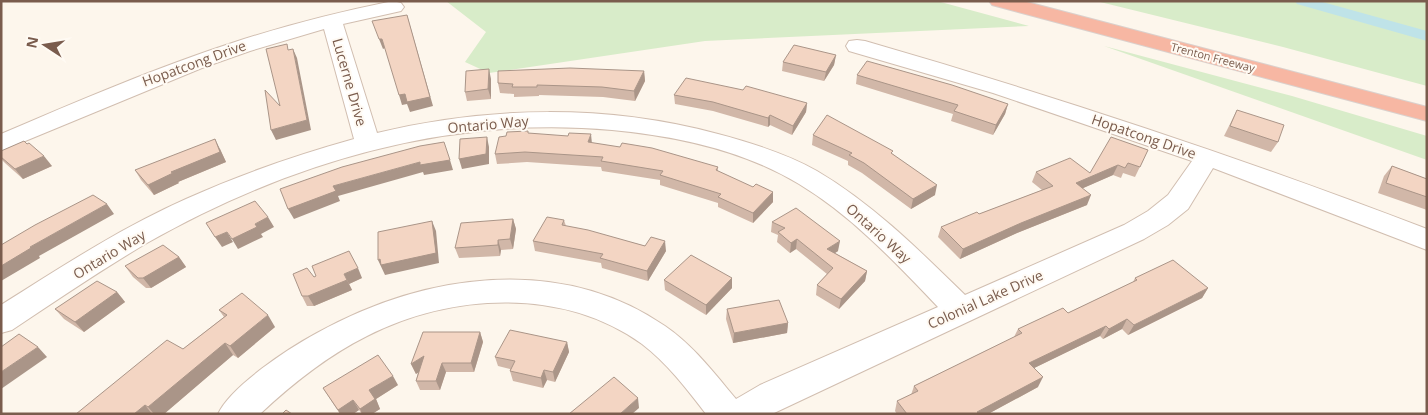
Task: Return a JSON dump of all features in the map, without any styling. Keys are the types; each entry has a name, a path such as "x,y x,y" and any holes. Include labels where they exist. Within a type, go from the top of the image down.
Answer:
{"highway":[{"name":"Trenton Freeway","path":"999,1 1427,114"},
{"name":"Trenton Freeway","path":"1037,1 1427,103"}],"street":[{"name":"Hopatcong Drive","path":"1,143 183,66 269,37 332,20 394,7"},
{"name":"Lucerne Drive","path":"332,20 368,143"},
{"name":"Hopatcong Drive","path":"857,46 1061,107 1207,157 1427,240"},
{"name":"Ontario Way","path":"1,321 94,262 191,208 291,166 368,143 454,126 540,119 624,123 705,138 771,160 805,176 837,196 868,219 960,310"},
{"name":"Colonial Lake Drive","path":"741,414 772,396 1134,232 1158,218 1178,202 1207,157"},
{"path":"236,414 284,371 319,347 356,327 393,311 426,301 462,293 494,290 529,290 563,295 595,304 625,317 653,335 678,356 727,414"}],"green space":[{"path":"446,1 937,1 1029,26 705,41 489,73 465,62 486,32"},
{"path":"1096,1 1427,1 1427,86 1283,47"},
{"path":"1104,46 1292,96 1427,136 1427,160"}],"building":[{"path":"407,15 430,97 407,102 405,94 399,95 382,39 379,39 372,21"},
{"path":"287,44 288,50 293,49 307,120 271,130 265,90 280,106 266,49"},
{"path":"794,45 836,55 826,72 783,62"},
{"path":"867,61 952,85 1008,104 996,125 954,111 958,105 857,75"},
{"path":"570,68 644,71 634,91 602,87 537,85 537,87 512,87 513,84 498,83 498,71"},
{"path":"489,69 488,89 465,92 466,71"},
{"path":"686,78 743,90 746,86 807,103 793,126 770,115 768,118 713,102 674,95"},
{"path":"1237,110 1284,125 1278,142 1230,126"},
{"path":"827,115 893,151 891,153 937,185 913,199 864,163 849,155 852,153 813,135"},
{"path":"528,131 528,133 568,136 569,133 591,134 588,142 620,147 622,143 652,148 718,167 716,170 753,187 756,184 773,192 753,213 718,197 721,194 660,175 663,171 601,161 603,157 525,152 495,154 499,137 506,136 507,132"},
{"path":"487,137 486,154 459,159 460,139"},
{"path":"1111,137 1148,150 1140,167 1128,163 1125,168 1118,165 1076,183 1091,195 963,249 941,227 977,212 979,214 1053,186 1036,172 1070,158 1090,173"},
{"path":"215,139 220,152 171,172 173,173 148,185 135,170"},
{"path":"24,141 44,156 15,169 1,157 1,151"},
{"path":"444,142 450,160 420,165 420,162 333,186 336,191 288,209 280,189 342,167 420,146"},
{"path":"1392,166 1427,179 1427,197 1386,183"},
{"path":"93,195 107,204 30,247 1,266 1,245"},
{"path":"255,201 268,217 255,224 257,227 232,239 227,232 215,237 206,223"},
{"path":"796,208 840,241 827,249 867,271 841,299 817,285 833,268 797,239 791,243 778,232 785,228 772,222"},
{"path":"547,217 564,220 562,225 588,230 645,246 651,237 665,241 647,271 600,258 603,254 533,241"},
{"path":"513,219 510,239 498,240 498,245 455,248 461,223"},
{"path":"432,221 436,253 381,265 380,259 378,260 378,232"},
{"path":"163,245 179,257 143,278 138,278 125,266"},
{"path":"349,251 358,268 344,274 347,280 308,296 302,296 293,274 307,268 314,277 316,276 312,266"},
{"path":"691,255 732,278 706,305 664,280"},
{"path":"1173,260 1208,288 1134,325 1127,319 1109,329 1106,326 1029,363 1043,377 977,412 979,414 907,414 897,401 918,391 914,386 1022,333 1018,329 1063,308 1068,313 1137,280 1135,278"},
{"path":"97,281 117,292 75,322 55,309"},
{"path":"242,293 268,315 230,346 225,343 148,407 145,405 134,414 76,414 167,340 183,349 227,315 219,310"},
{"path":"779,300 788,323 734,333 727,309"},
{"path":"510,330 567,342 553,372 544,370 541,378 510,371 515,361 495,357"},
{"path":"423,332 480,332 471,363 442,363 436,381 416,381 424,356 411,364"},
{"path":"19,334 38,347 1,372 1,347"},
{"path":"378,355 393,376 369,390 375,399 360,409 353,400 338,410 323,388"},
{"path":"614,377 638,398 620,414 569,414"},
{"path":"286,410 292,414 282,414"}],"waterway":[{"path":"1302,1 1427,36"}]}
